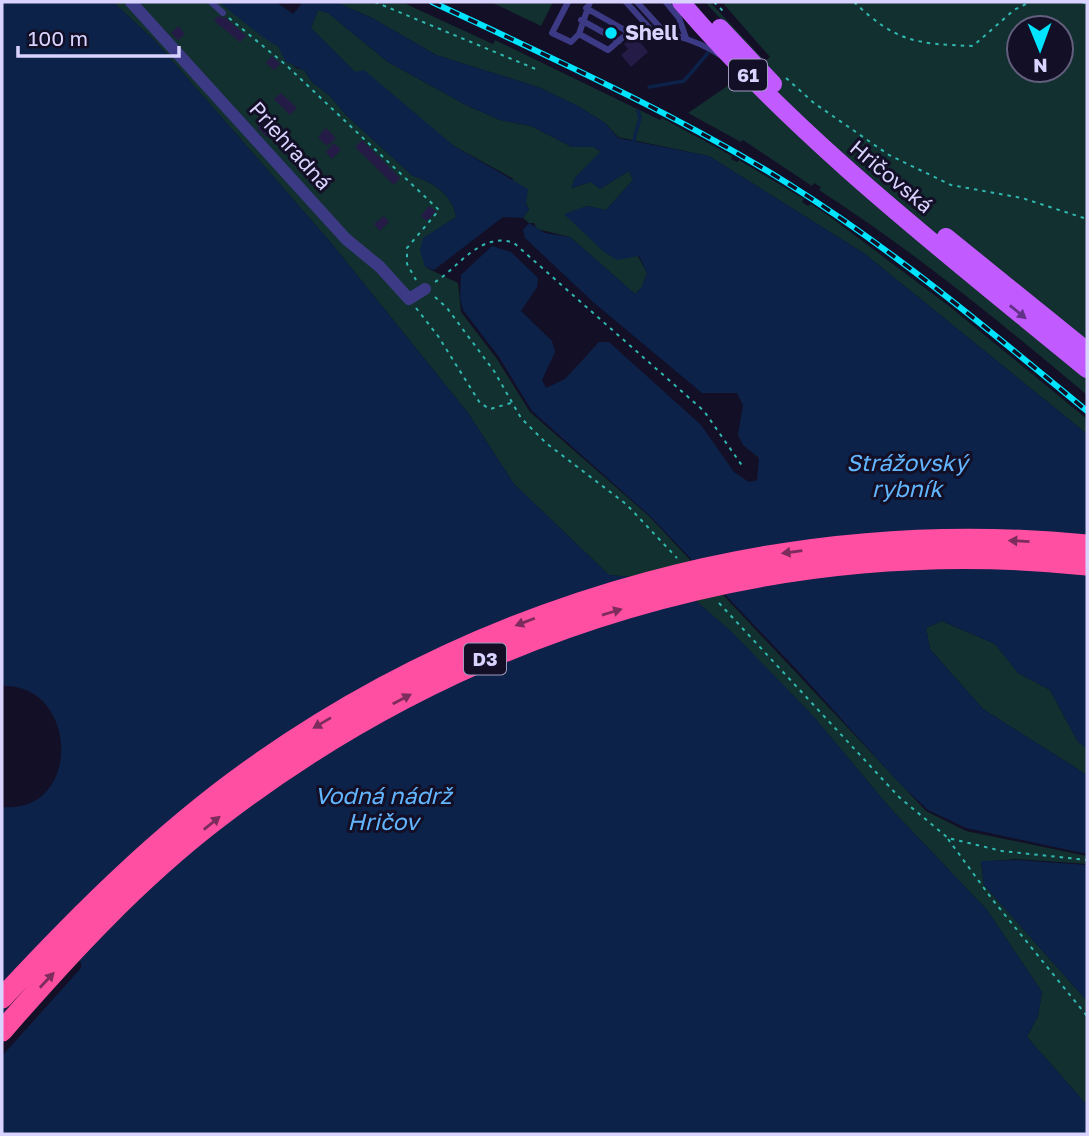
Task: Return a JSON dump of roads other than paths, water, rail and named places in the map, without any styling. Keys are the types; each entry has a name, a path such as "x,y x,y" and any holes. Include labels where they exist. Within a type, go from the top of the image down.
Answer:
{"highway":[{"name":"D3","path":"2,998 66,930 159,842 250,770 304,733 396,680 504,630 657,579 789,552 922,540 990,539 1087,545"},
{"name":"D3","path":"2,1031 120,904 215,820 326,742 457,671 610,612 760,576 857,563 922,559 989,558 1087,565"}],"main road":[{"name":"Hričovská","path":"681,2 741,69 850,172 1087,369"},
{"name":"Hričovská","path":"696,2 778,89 841,148 1087,351"}],"street":[{"name":"Priehradná","path":"131,2 346,239 409,299 425,289"}],"lane":[{"path":"211,2 223,13"},
{"path":"568,2 552,33 571,42 579,34 581,20 588,5 630,33 654,33 685,38 702,44 741,69"},
{"path":"626,2 654,33"},
{"path":"637,2 667,35"},
{"path":"666,2 680,18 685,38"},
{"path":"581,20 619,41"},
{"path":"579,34 608,50 630,33"}],"water":[{"name":"Vodná nádrž Hričov","path":"2,2 113,2 155,41 332,244 468,413 514,484 609,575 643,578 695,600 733,633 813,716 891,809 987,910 1042,992 1038,1016 1027,1037 1087,1105 1087,1134 2,1134 2,1056 81,968 81,962 76,960 29,974 2,1016 2,807 29,804 47,790 58,771 61,748 57,724 46,704 27,690 2,686"},
{"name":"Strážovský rybník","path":"219,2 276,2 293,14 303,2 336,2 374,19 436,55 538,87 578,106 605,123 618,138 709,156 865,254 1087,434 1087,748 1078,742 1050,690 1018,673 995,644 942,621 926,628 930,649 983,709 1087,775 1087,854 966,828 928,810 900,784 797,670 650,516 532,411 499,357 463,310 460,298 461,275 492,246 511,252 538,278 537,287 521,311 552,341 555,352 542,380 546,388 565,379 599,342 609,342 701,425 734,472 749,482 757,480 759,458 743,445 738,435 743,405 737,393 702,393 593,302 525,238 523,230 529,223 545,233 570,237 635,294 642,287 647,273 639,256 617,260 604,252 564,214 587,206 606,210 633,180 629,171 600,189 591,182 571,188 575,178 601,151 593,147 572,147 531,126 500,120 466,105 388,62 328,13 318,10 311,28 355,72 364,70 454,146 528,189 526,205 529,209 523,218 503,217 434,270 425,267 420,250 423,238 456,217 451,202 441,190 413,176 312,82 305,71 285,61 278,46 257,33"},
{"path":"1017,860 1087,865 1087,1001 984,885 981,861"}],"waterway":[{"path":"649,87 684,81 708,53"},
{"path":"633,143 640,118 638,111"}],"railway":[{"path":"432,2 657,110 787,183 903,263 1087,411"}],"place":[{"name":"Shell","path":"611,33"}]}
